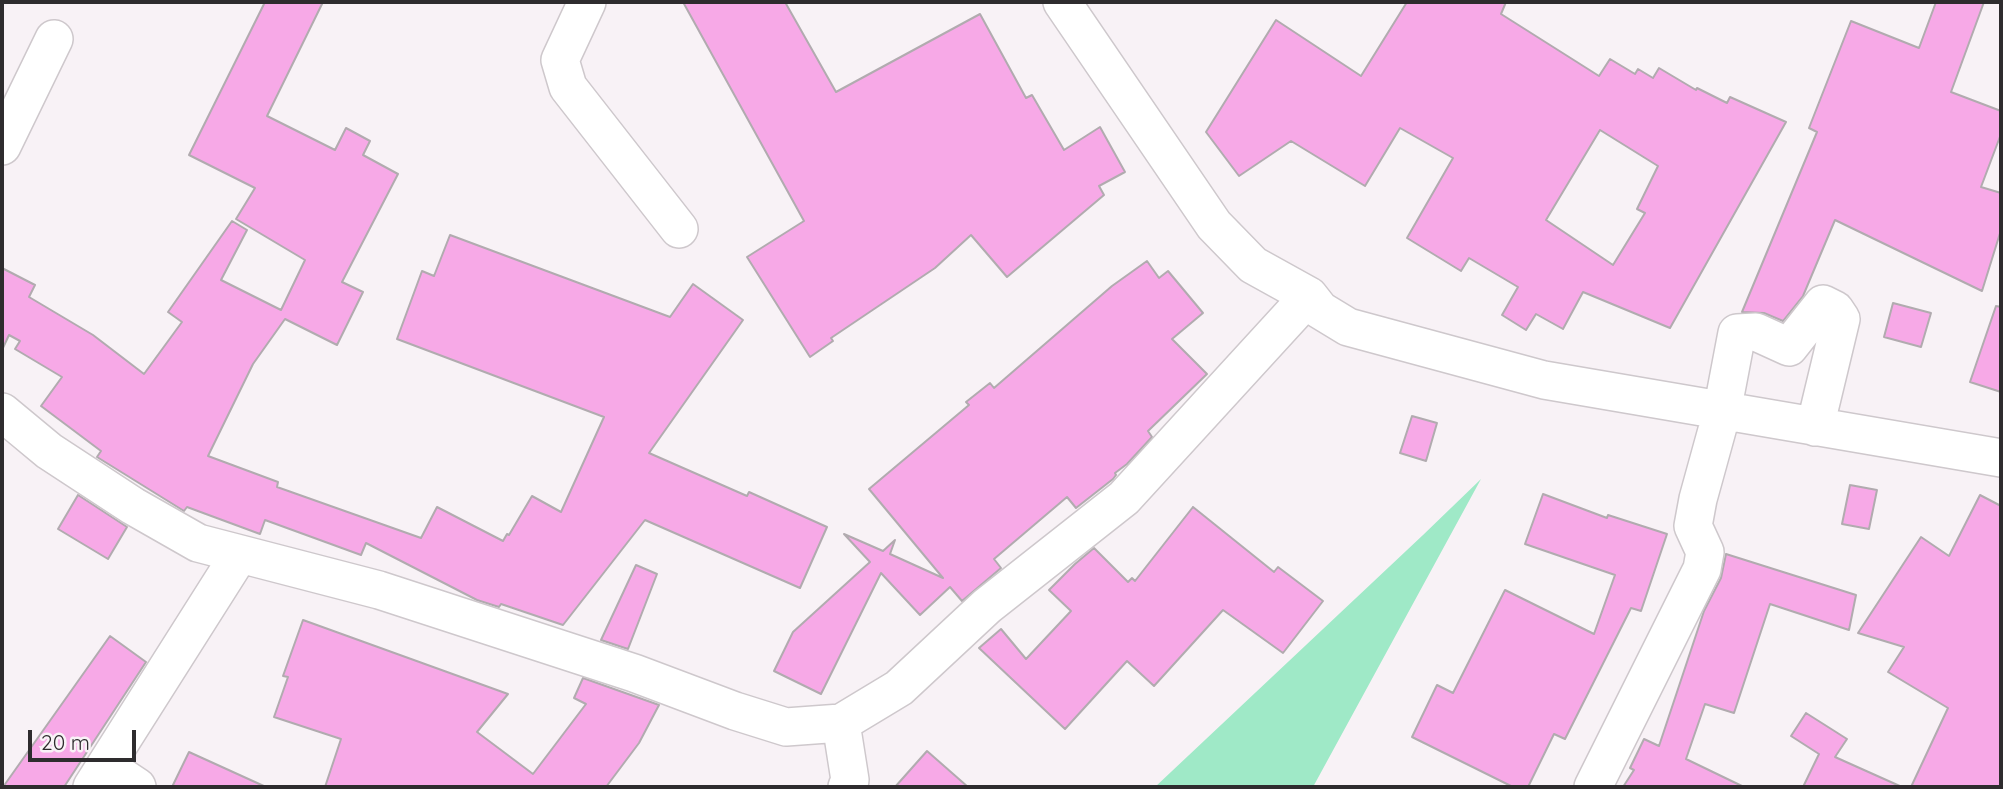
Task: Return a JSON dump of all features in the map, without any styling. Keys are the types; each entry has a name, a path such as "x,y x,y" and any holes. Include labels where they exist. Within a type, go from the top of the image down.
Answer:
{"street":[{"path":"587,2 560,60 568,87 679,229"},
{"path":"1062,2 1214,225 1253,265 1309,296 1320,310 1348,327 1544,380 2001,458"},
{"path":"2,146 54,39"},
{"path":"2,412 49,451 133,506 198,543 379,590 634,673 786,727 841,723 899,688 987,606 1124,498 1309,296"},
{"path":"1592,787 1702,569 1705,552 1693,526 1722,412 1737,333 1756,332 1789,347 1823,304 1835,310 1841,319 1815,427"},
{"path":"137,787 99,777 239,555"},
{"path":"841,723 850,780 847,787"}],"green space":[{"path":"1481,479 1313,787 1155,787 1423,535"}],"building":[{"path":"265,2 323,2 267,116 335,150 346,128 370,141 363,155 398,174 342,282 363,292 337,345 285,319 253,364 208,456 278,482 277,487 421,538 437,507 503,541 532,496 561,512 604,417 397,339 422,271 434,276 450,235 670,317 693,284 743,320 649,453 747,496 749,492 827,527 800,588 645,520 563,625 501,604 499,607 477,600 366,543 361,555 265,520 260,534 187,507 184,511 97,457 101,451 41,406 62,377 15,349 20,341 9,335 2,350 2,268 35,285 29,297 93,335 144,374 182,322 168,312 232,221 247,230 221,280 281,310 305,260 236,219 255,188 189,155"},
{"path":"683,2 785,2 836,92 980,14 1026,98 1032,95 1064,150 1100,127 1125,172 1099,186 1104,195 1007,277 971,235 935,268 831,338 833,341 810,357 747,257 804,221"},
{"path":"1407,2 1506,2 1501,14 1599,76 1610,59 1635,74 1638,69 1653,78 1659,68 1696,90 1697,88 1727,103 1730,97 1786,122 1670,328 1583,292 1563,329 1536,314 1526,330 1502,315 1518,287 1469,258 1461,271 1407,238 1453,158 1400,128 1365,186 1291,141 1239,176 1206,132 1276,20 1361,76","holes":["1600,130 1658,166 1637,209 1645,213 1613,265 1546,220"]},
{"path":"1936,2 1984,2 1951,92 2001,111 2001,134 1981,187 2001,193 2001,230 1982,291 1835,220 1803,296 1783,321 1764,313 1742,312 1817,132 1809,128 1851,21 1919,48"},
{"path":"1147,261 1159,278 1168,271 1203,313 1172,339 1207,374 1148,431 1152,437 1115,473 1113,479 1076,508 1067,497 994,559 1001,568 962,601 950,587 920,615 881,573 821,694 774,671 793,632 870,562 844,534 883,551 895,540 890,554 943,578 869,489 969,405 966,402 990,383 994,388 1112,286"},
{"path":"1893,303 1931,313 1921,347 1884,337"},
{"path":"1996,306 2001,307 2001,392 1970,382"},
{"path":"1412,416 1437,423 1426,461 1400,453"},
{"path":"1850,485 1877,490 1869,529 1842,524"},
{"path":"1543,494 1607,518 1608,515 1667,534 1641,611 1631,608 1565,739 1554,734 1528,787 1513,787 1412,737 1437,685 1453,693 1505,590 1594,634 1615,575 1525,544"},
{"path":"78,495 127,527 108,559 58,529"},
{"path":"1980,495 2001,506 2001,787 1911,787 1948,708 1888,672 1904,647 1858,633 1921,537 1949,556"},
{"path":"1193,507 1274,572 1278,567 1323,601 1283,653 1223,610 1154,686 1127,661 1065,729 979,648 1001,629 1026,659 1071,611 1049,590 1075,564 1094,548 1128,582 1132,578 1135,581"},
{"path":"1726,554 1856,595 1849,630 1770,604 1734,713 1705,704 1686,759 1744,787 1623,787 1634,770 1630,768 1644,739 1659,746 1704,611 1721,578"},
{"path":"636,565 657,574 628,649 601,640"},
{"path":"303,620 508,694 477,732 533,774 586,704 574,698 583,678 659,705 639,743 606,787 325,787 341,739 274,717 288,677 283,676"},
{"path":"110,636 146,662 64,787 3,787"},
{"path":"1806,713 1847,739 1835,757 1902,787 1803,787 1819,754 1791,736"},
{"path":"927,751 968,787 895,787"},
{"path":"189,752 266,787 172,787"}]}
